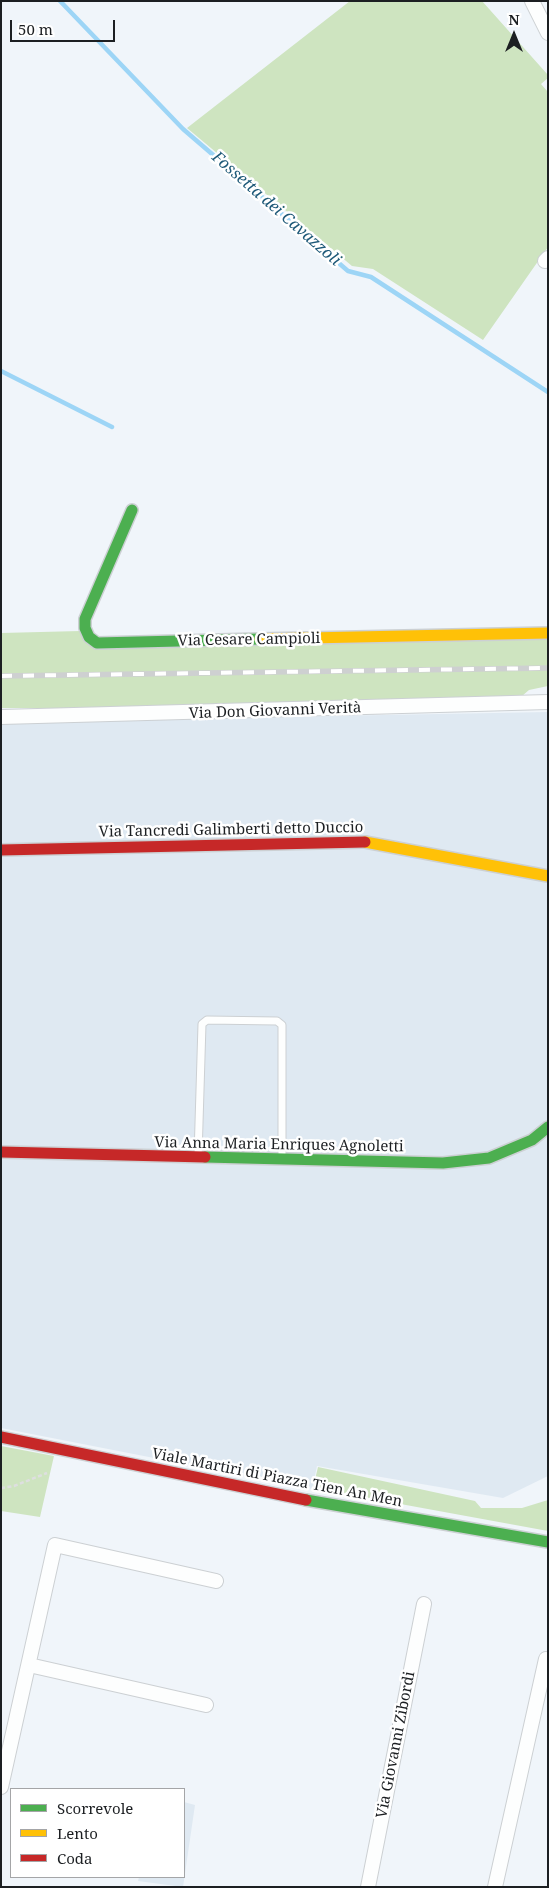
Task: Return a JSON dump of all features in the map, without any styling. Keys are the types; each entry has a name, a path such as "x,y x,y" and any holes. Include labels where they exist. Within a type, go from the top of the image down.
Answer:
{"street":[{"path":"532,1 548,33"},
{"name":"Via Cesare Campioli","path":"132,510 85,619 85,628 89,637 97,643 548,633"},
{"name":"Via Don Giovanni Verità","path":"1,717 548,702"},
{"name":"Via Tancredi Galimberti detto Duccio","path":"1,850 366,842 548,876"},
{"name":"Via Anna Maria Enriques Agnoletti","path":"1,1152 443,1163 489,1158 532,1140 548,1127"},
{"name":"Viale Martiri di Piazza Tien An Men","path":"1,1437 288,1497 548,1542"},
{"path":"1,1787 56,1545 216,1581"},
{"name":"Via Giovanni Zibordi","path":"368,1887 424,1604"},
{"path":"495,1887 546,1659"},
{"path":"29,1664 206,1705"}],"lane":[{"path":"198,1158 202,1024 207,1020 277,1021 282,1025 282,1160"}],"path":[{"path":"1,1488 14,1486 47,1473"}],"shaded area":[{"path":"548,712 548,1476 503,1498 317,1466 312,1489 1,1428 1,722"},
{"path":"185,1802 195,1805 185,1873"},
{"path":"139,1878 184,1878 183,1887 138,1881"}],"green space":[{"path":"350,1 482,1 548,75 548,78 541,84 548,92 548,247 483,340 373,269 352,266 187,128"},
{"path":"80,631 85,638 548,636 548,686 529,690 522,696 118,708 1,708 1,633"},
{"path":"1,1446 54,1456 40,1517 1,1511"},
{"path":"318,1467 475,1501 481,1508 522,1508 548,1500 548,1531 313,1488"}],"waterway":[{"name":"Fossetta dei Cavazzoli","path":"60,1 183,129 348,271 371,277 548,392"},
{"path":"1,371 112,427"}],"railway":[{"path":"1,676 548,668"}],"traffic: fast":[{"path":"132,510 85,619 85,628 89,637 97,643 260,639"},
{"path":"205,1157 443,1163 489,1158 532,1140 548,1127"},
{"path":"306,1500 548,1542"}],"traffic: slow":[{"path":"260,639 548,633"},
{"path":"365,842 548,876"}],"traffic: jam":[{"path":"1,850 365,842"},
{"path":"1,1152 205,1157"},
{"path":"1,1437 306,1500"}]}
